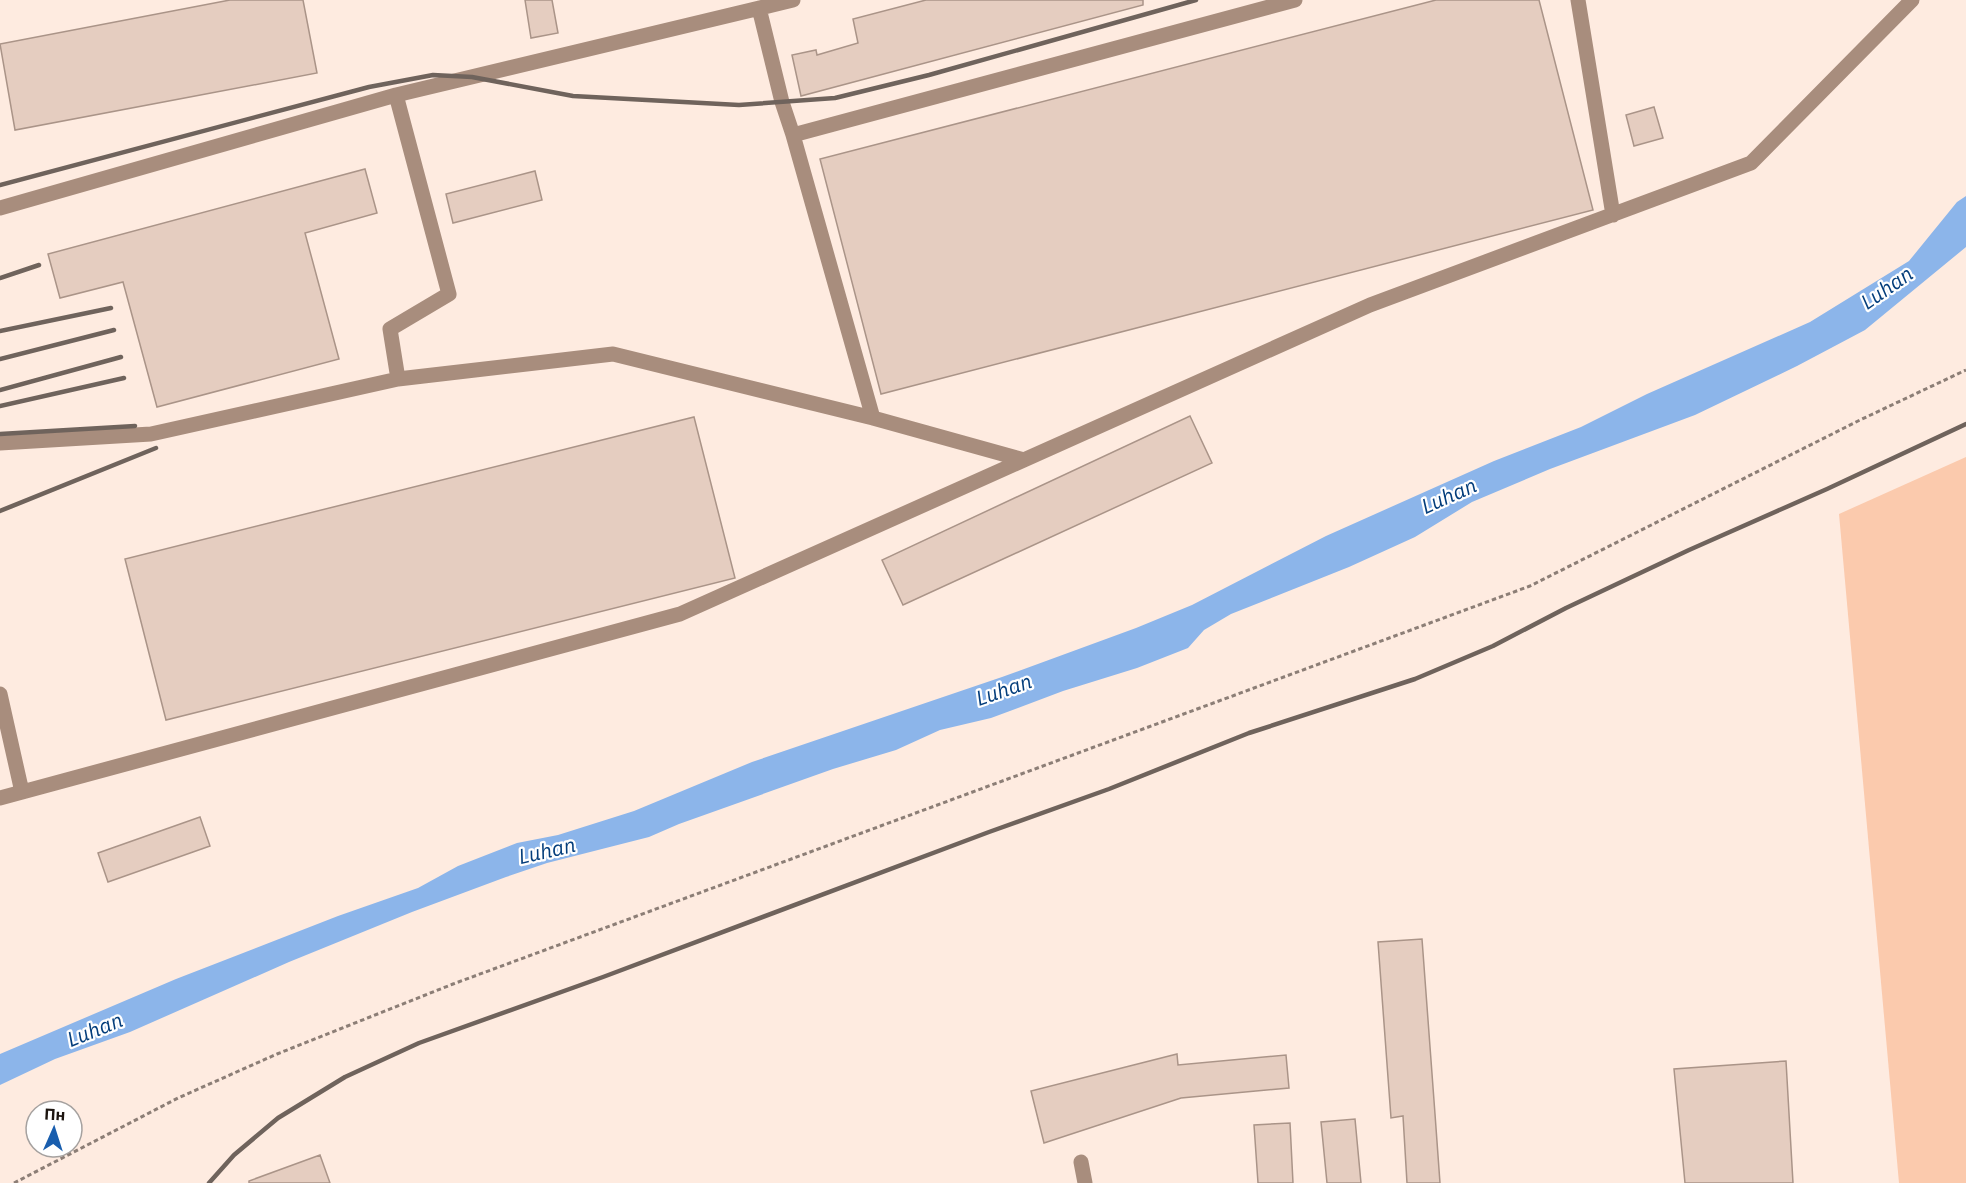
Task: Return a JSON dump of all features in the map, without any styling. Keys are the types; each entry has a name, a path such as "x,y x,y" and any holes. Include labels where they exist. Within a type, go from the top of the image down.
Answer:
{"lane":[{"path":"0,208 396,94 793,0"},
{"path":"793,135 1295,0"},
{"path":"1578,0 1613,215"},
{"path":"0,798 680,614 1370,305 1751,164 1912,0"},
{"path":"759,8 782,102 873,418"},
{"path":"396,94 449,294 390,329 398,379"},
{"path":"0,443 151,434 398,379 613,354 873,418 1023,460"},
{"path":"0,694 22,792"},
{"path":"1081,1162 1085,1183"}],"path":[{"path":"14,1183 178,1098 277,1054 453,984 1530,586 1860,420 1966,370"}],"shaded area":[{"path":"1966,457 1966,1183 1899,1183 1839,514"}],"water":[{"name":"Luhan","path":"1966,196 1966,247 1865,330 1695,415 1550,469 1472,502 1415,537 1349,567 1231,614 1204,630 1188,648 991,718 940,730 896,750 833,769 649,837 547,863 506,877 289,962 130,1032 55,1059 0,1085 0,1054 176,979 338,916 418,888 458,866 517,843 558,835 634,811 752,762 1002,677 1192,605 1326,536 1494,461 1581,427 1647,394 1810,322 1909,261 1957,202"}],"building":[{"path":"230,0 303,0 317,73 15,130 0,44"},
{"path":"525,0 552,0 558,33 531,38"},
{"path":"926,0 1143,0 1143,5 801,96 792,55 816,50 817,55 858,43 853,19"},
{"path":"1436,0 1539,0 1593,210 881,394 820,159"},
{"path":"1654,107 1663,138 1634,146 1626,115"},
{"path":"365,169 377,213 305,233 339,359 157,407 123,282 60,298 48,254"},
{"path":"535,171 542,200 453,223 446,194"},
{"path":"1190,416 1212,463 903,605 882,560"},
{"path":"694,417 735,578 166,720 125,559"},
{"path":"200,817 210,846 108,882 98,853"},
{"path":"1422,939 1440,1183 1407,1183 1403,1116 1391,1118 1378,942"},
{"path":"1177,1054 1178,1065 1286,1055 1289,1088 1181,1098 1044,1143 1031,1091"},
{"path":"1786,1061 1793,1183 1685,1183 1674,1069"},
{"path":"1355,1119 1361,1183 1327,1183 1321,1122"},
{"path":"1290,1123 1293,1183 1258,1183 1254,1125"},
{"path":"320,1155 330,1183 249,1183 249,1181"}],"railway":[{"path":"0,185 369,87 433,75 472,77 573,96 739,105 835,98 929,75 1196,0"},
{"path":"0,278 39,265"},
{"path":"0,331 111,308"},
{"path":"0,359 114,330"},
{"path":"0,390 121,357"},
{"path":"0,406 124,378"},
{"path":"209,1183 234,1155 278,1118 345,1077 419,1043 1109,789 1249,733 1415,679 1493,646 1566,608 1689,550 1966,424"},
{"path":"0,434 135,426"},
{"path":"0,511 156,448"}]}
